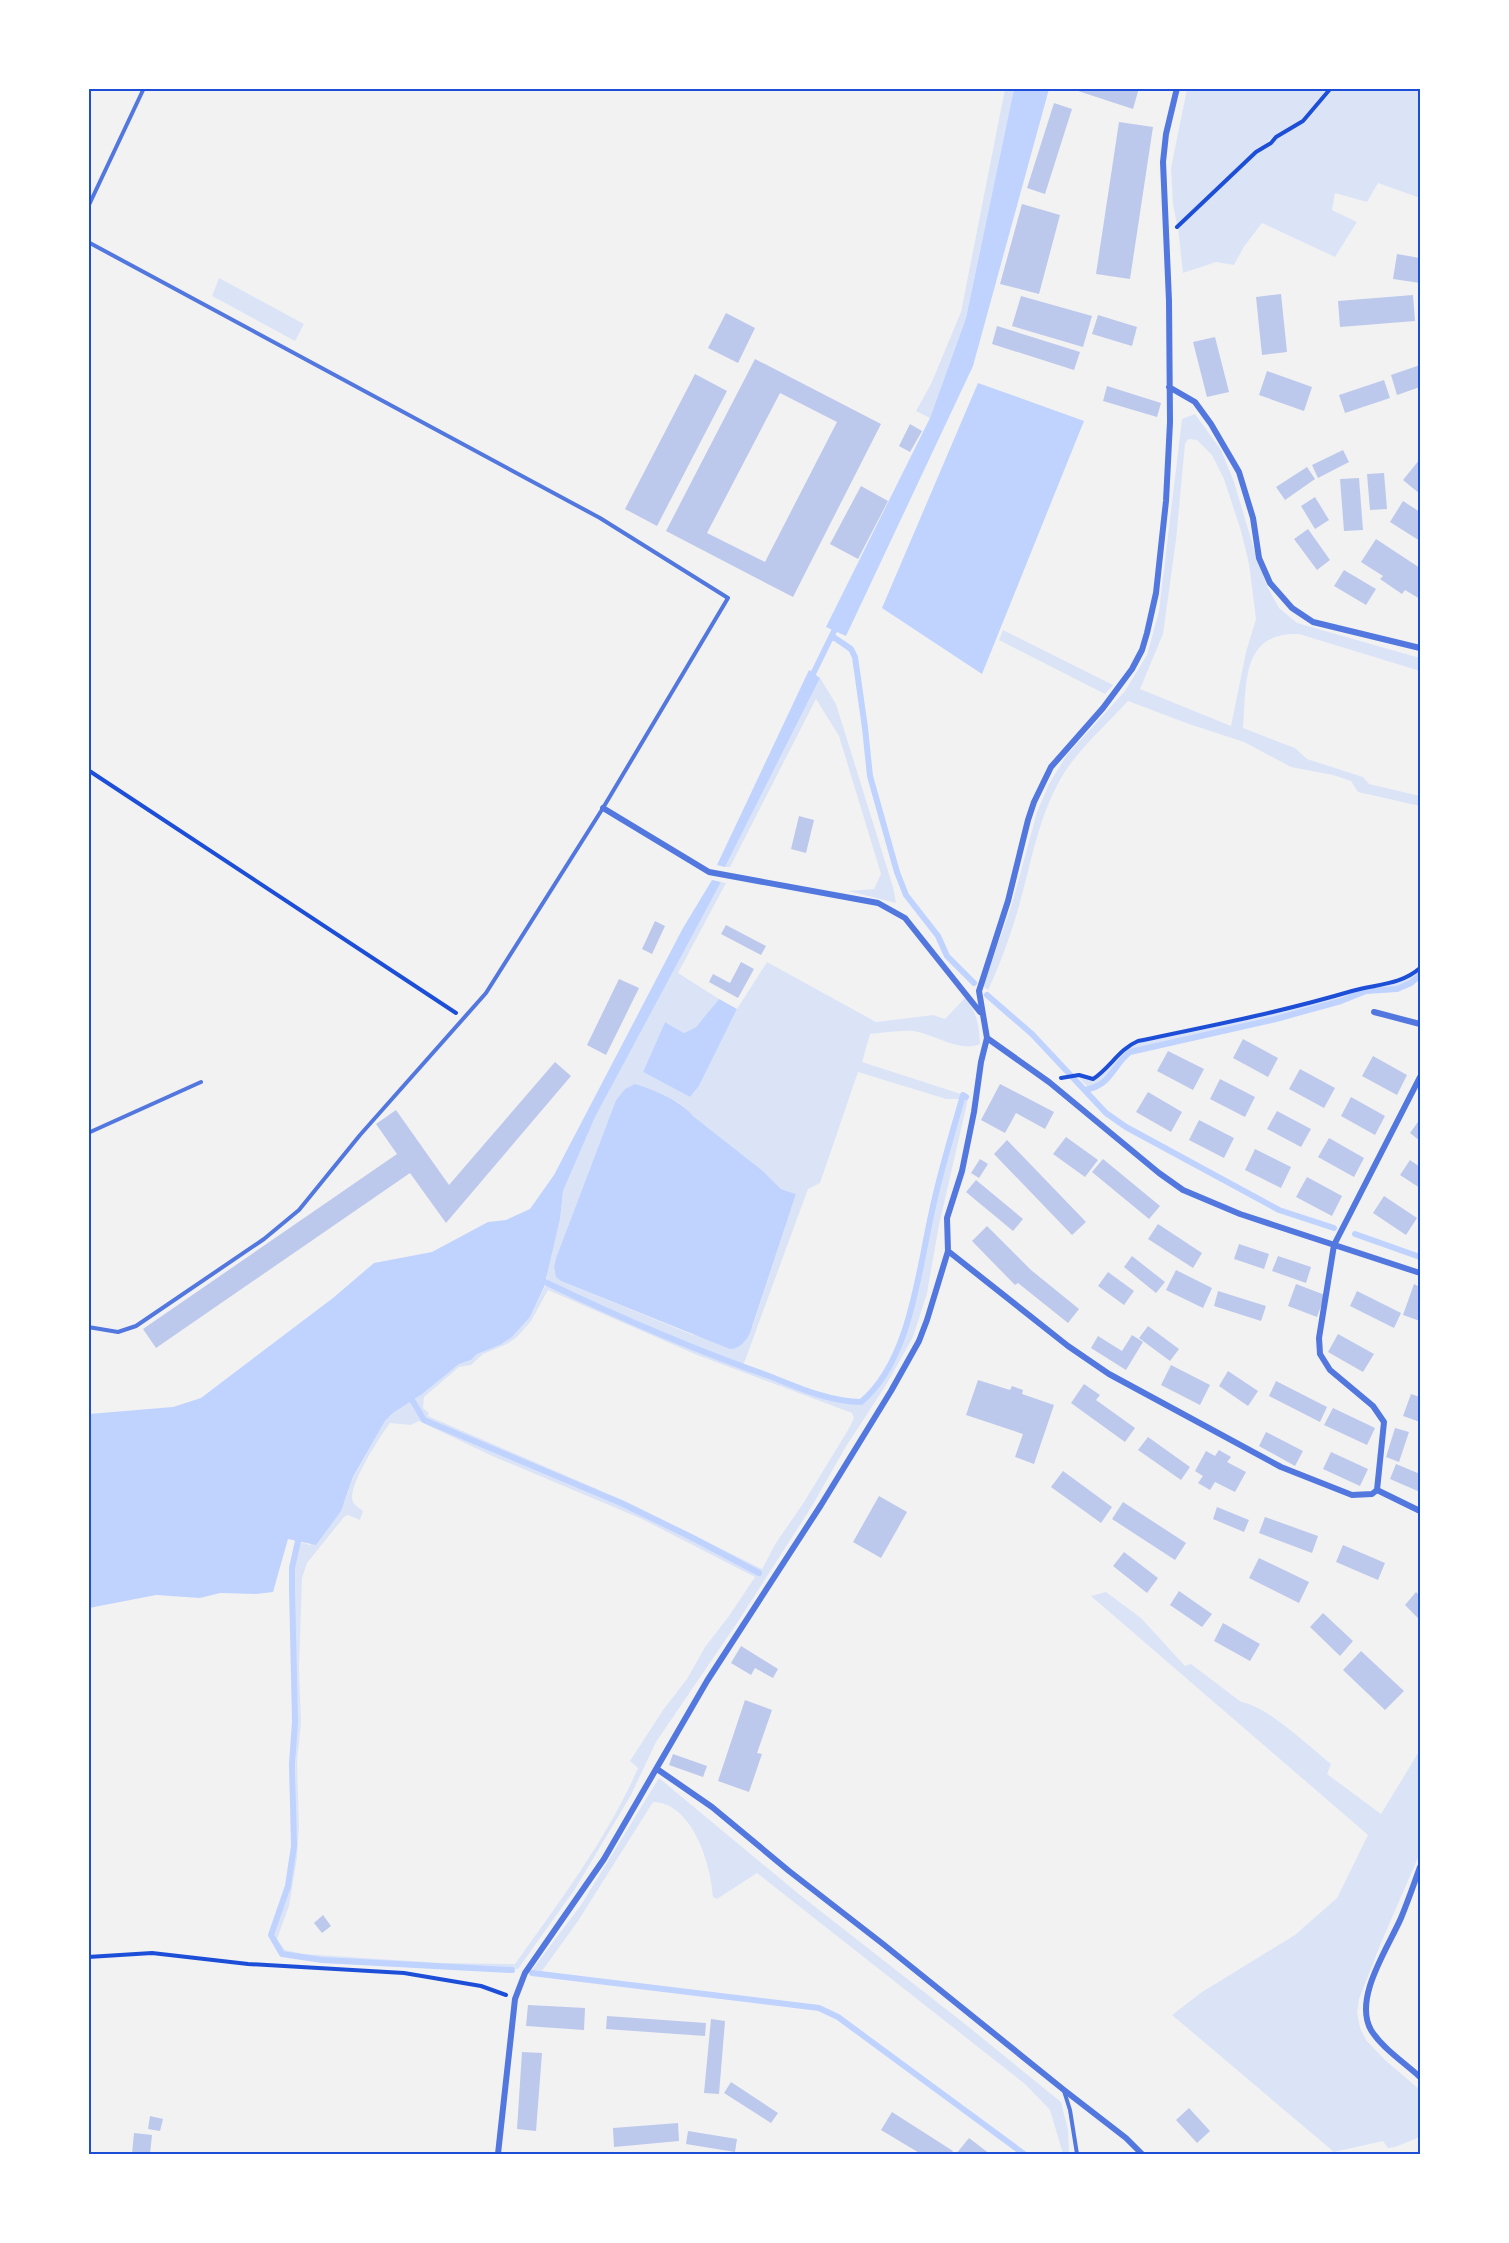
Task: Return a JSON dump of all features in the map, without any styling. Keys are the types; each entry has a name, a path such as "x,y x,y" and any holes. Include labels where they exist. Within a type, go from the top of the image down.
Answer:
{"street":[{"path":"498,2154 515,1999 525,1973 604,1859 706,1681 821,1505 908,1362 927,1320 948,1251 946,1218 962,1171 987,1038 978,991 1008,901 1034,802 1051,766 1103,708 1132,669 1142,651 1147,633 1159,572 1166,501 1170,422 1170,353 1163,162 1166,134 1177,88"},
{"path":"1169,387 1195,402 1211,424 1239,472 1253,518 1259,558 1270,583 1292,608 1313,622 1420,648"},
{"path":"603,808 709,872 878,903 905,918 982,1015"},
{"path":"1374,1012 1420,1024"},
{"path":"987,1038 1049,1082 1159,1173 1183,1190 1240,1214 1420,1273"},
{"path":"948,1251 1068,1346 1109,1374 1281,1467 1352,1495 1372,1494 1377,1490 1384,1422 1373,1406 1330,1370 1320,1354 1319,1338 1335,1245 1420,1077"},
{"path":"1377,1490 1420,1511"},
{"path":"657,1769 712,1807 789,1871 927,1978 1126,2138 1142,2154"},
{"path":"1420,1867 1376,1972 1367,1996 1365,2013 1371,2030 1379,2041 1420,2077"}],"lane":[{"path":"88,207 144,88"},
{"path":"88,242 600,518 728,598 603,808 486,993 360,1135 299,1210 264,1239 136,1326 118,1332 88,1327"},
{"path":"88,1133 201,1082"},
{"path":"1064,2090 1070,2110 1077,2154"}],"path":[{"path":"1166,238 1256,152 1303,121 1331,88"},
{"path":"88,770 464,1019"},
{"path":"1049,1082 1079,1075 1093,1079 1105,1072 1127,1046 1138,1041 1254,1017 1404,980 1420,968"},
{"path":"88,1957 152,1953 248,1964 404,1973 481,1986 515,1999"}],"shaded area":[{"path":"1005,89 1014,89 966,318 930,418 916,411 931,384 961,312"},
{"path":"1187,89 1329,89 1296,125 1275,135 1177,225 1171,168"},
{"path":"1333,89 1420,89 1420,198 1378,183 1367,202 1335,193 1332,210 1357,222 1335,257 1262,223 1243,248 1234,265 1216,262 1183,273 1178,228 1258,153 1273,144 1277,138 1304,123"},
{"path":"219,278 304,324 295,341 212,296"},
{"path":"1195,414 1221,450 1234,482 1257,559 1267,586 1279,608 1297,623 1420,658 1420,671 1299,634 1280,636 1266,642 1256,652 1250,664 1243,728 1295,748 1307,759 1363,777 1369,784 1420,796 1420,806 1358,792 1351,781 1291,767 1244,742 1128,701 1078,754 1055,789 1041,823 1011,932 988,990 983,986 1012,904 1037,812 1049,784 1066,756 1125,691 1147,655 1159,611 1182,419","holes":["1188,439 1197,440 1212,455 1224,479 1249,564 1256,619 1246,652 1231,726 1140,689 1163,634 1176,540 1185,444"]},
{"path":"1003,630 1113,685 1105,694 999,640"},
{"path":"820,678 836,704 896,903 848,891 874,889 881,874 839,736 816,699 730,867 725,867"},
{"path":"721,882 726,883 678,973 719,999 696,1027 684,1033 665,1022 643,1072 690,1097 699,1086 737,1009 767,962 876,1022 933,1015 945,1019 965,998 977,1019 980,1044 972,1046 955,1045 913,1031 870,1034 862,1062 961,1094 959,1099 946,1099 858,1072 820,1183 808,1189 743,1366 649,1328 547,1280 546,1273 560,1219 563,1191 595,1116","holes":["625,1089 662,1096 679,1103 763,1171 781,1189 796,1194 753,1325 744,1343 693,1335 561,1281 556,1276 554,1267 556,1258 616,1100"]},
{"path":"1420,970 1420,973 1410,982 1397,987 1365,990 1390,984 1406,979"},
{"path":"1365,990 1341,1000 1276,1017 1130,1051 1107,1078 1095,1085 1088,1087 1078,1077 1094,1081 1125,1051 1138,1043"},
{"path":"964,1097 968,1099 939,1225 927,1293 913,1337 812,1506 739,1620 656,1742 631,1795 575,1889 518,1969 322,1959 283,1953 272,1935 289,1887 296,1846 294,1568 300,1542 310,1545 344,1503 353,1478 385,1421 411,1401 424,1421 621,1505 761,1574 647,1514 426,1419 414,1399 459,1364 471,1360 477,1354 500,1345 512,1337 530,1317 546,1284 708,1356 760,1376 807,1393 842,1402 865,1402 894,1361 907,1331 938,1189","holes":["548,1290 697,1355 852,1413 854,1418 848,1430 762,1569 627,1502 428,1416 429,1413 423,1408 424,1397 459,1367 471,1365 483,1354 517,1337 531,1321","419,1421 490,1455 642,1519 755,1577 705,1647 687,1679 663,1710 630,1761 638,1768 612,1820 565,1893 515,1964 442,1963 303,1954 285,1950 277,1939 289,1906 297,1858 302,1578 307,1563 344,1517 348,1515 360,1520 363,1511 353,1502 352,1495 355,1485 379,1438 390,1423 411,1425"]},
{"path":"1106,1592 1141,1618 1185,1666 1191,1664 1241,1702 1263,1711 1300,1738 1331,1764 1327,1774 1381,1814 1420,1750 1420,1853 1381,1943 1359,1999 1357,2013 1360,2028 1366,2040 1420,2090 1420,2137 1395,2147 1388,2148 1383,2141 1334,2152 1172,2015 1202,1992 1295,1935 1337,1898 1368,1835 1091,1596"},
{"path":"659,1778 800,1895 1061,2102 1068,2130 1069,2154 1063,2154 1050,2110 1025,2084 757,1873 717,1899 713,1897 704,1853 697,1838 679,1813 667,1805 653,1802 578,1921 542,1971 532,1970 581,1905"}],"water":[{"path":"1014,89 1049,89 973,366 846,636 826,627 930,418 966,318"},
{"path":"978,383 1084,421 982,674 882,608"},
{"path":"809,670 820,678 725,867 717,865"},
{"path":"712,880 721,882 595,1117 563,1191 560,1219 544,1287 530,1317 512,1337 500,1345 477,1354 471,1360 459,1364 385,1421 353,1477 341,1511 316,1545 288,1539 273,1592 220,1593 200,1598 156,1595 89,1608 89,1414 173,1407 201,1398 333,1298 374,1263 432,1252 488,1222 506,1220 530,1209 554,1175 683,928"},
{"path":"719,999 737,1009 699,1086 690,1097 643,1072 665,1022 684,1033 696,1027"},
{"path":"635,1084 675,1101 763,1171 781,1189 796,1194 750,1333 740,1346 730,1349 556,1277 554,1267 556,1258 616,1100 625,1089"}],"building":[{"path":"1069,88 1139,88 1133,109"},
{"path":"1054,103 1072,109 1045,194 1027,188"},
{"path":"1119,122 1153,127 1130,279 1096,274"},
{"path":"1022,204 1060,215 1039,294 1000,284"},
{"path":"1397,254 1420,258 1420,283 1393,279"},
{"path":"1281,294 1287,352 1262,355 1256,297"},
{"path":"1413,295 1415,321 1340,327 1338,301"},
{"path":"1021,296 1092,316 1083,347 1012,326"},
{"path":"726,313 755,328 738,363 708,348"},
{"path":"1098,315 1137,327 1132,346 1092,334"},
{"path":"997,326 1080,352 1074,370 992,344"},
{"path":"1215,337 1229,392 1207,397 1193,342"},
{"path":"755,359 881,424 793,597 666,531","holes":["780,393 837,422 765,562 707,533"]},
{"path":"1420,365 1420,387 1397,395 1391,375"},
{"path":"1267,371 1312,387 1304,411 1259,395"},
{"path":"695,374 727,391 657,526 625,509"},
{"path":"1384,380 1390,398 1345,413 1339,395"},
{"path":"1107,386 1161,403 1157,417 1103,401"},
{"path":"910,424 922,431 910,452 899,446"},
{"path":"1343,450 1349,462 1318,478 1312,465"},
{"path":"1420,459 1420,494 1403,480"},
{"path":"1307,467 1315,479 1285,500 1276,487"},
{"path":"1384,473 1387,509 1370,510 1367,474"},
{"path":"1359,478 1363,530 1344,531 1340,479"},
{"path":"861,486 888,501 858,559 830,544"},
{"path":"1315,497 1329,520 1315,529 1301,506"},
{"path":"1403,501 1420,512 1420,541 1390,522"},
{"path":"1308,529 1330,560 1317,570 1294,539"},
{"path":"1376,539 1420,568 1420,599 1405,590 1402,594 1380,579 1383,576 1361,562"},
{"path":"1344,570 1376,589 1366,605 1334,586"},
{"path":"799,816 814,820 806,853 791,849"},
{"path":"655,921 665,926 652,954 642,949"},
{"path":"726,925 766,946 761,955 721,934"},
{"path":"741,962 754,969 738,998 709,982 713,974 730,983"},
{"path":"619,979 639,988 606,1055 587,1045"},
{"path":"1243,1039 1278,1058 1268,1077 1233,1058"},
{"path":"1168,1051 1204,1069 1193,1090 1157,1071"},
{"path":"1373,1056 1407,1075 1397,1095 1362,1076"},
{"path":"555,1062 571,1076 446,1223 410,1173 156,1348 143,1329 397,1154 376,1124 396,1110 449,1185"},
{"path":"1300,1069 1335,1088 1324,1108 1289,1089"},
{"path":"1220,1079 1255,1097 1245,1117 1210,1099"},
{"path":"1000,1084 1054,1112 1045,1129 1016,1113 1005,1133 981,1120"},
{"path":"1148,1092 1182,1112 1171,1132 1136,1112"},
{"path":"1351,1097 1385,1116 1375,1135 1341,1116"},
{"path":"1277,1111 1311,1129 1301,1147 1267,1129"},
{"path":"1420,1119 1420,1141 1410,1133"},
{"path":"1199,1120 1234,1138 1224,1158 1189,1140"},
{"path":"1066,1137 1098,1160 1085,1177 1053,1154"},
{"path":"1329,1138 1364,1158 1354,1177 1318,1157"},
{"path":"1007,1140 1086,1222 1072,1235 994,1154"},
{"path":"1255,1149 1291,1167 1281,1188 1245,1170"},
{"path":"980,1159 988,1164 979,1178 971,1173"},
{"path":"1103,1159 1160,1206 1149,1219 1092,1172"},
{"path":"1410,1160 1420,1167 1420,1188 1400,1175"},
{"path":"1307,1177 1342,1196 1332,1216 1296,1197"},
{"path":"976,1180 1023,1219 1013,1231 966,1192"},
{"path":"1384,1196 1417,1218 1406,1235 1373,1213"},
{"path":"1158,1224 1202,1253 1193,1268 1148,1239"},
{"path":"987,1226 1031,1270 1079,1309 1068,1323 1018,1283 1015,1285 972,1241"},
{"path":"1239,1244 1269,1254 1264,1269 1234,1259"},
{"path":"1132,1256 1165,1282 1156,1293 1124,1267"},
{"path":"1278,1256 1311,1267 1306,1283 1272,1271"},
{"path":"1176,1270 1212,1288 1203,1308 1166,1290"},
{"path":"1108,1272 1134,1291 1124,1305 1098,1286"},
{"path":"1296,1284 1325,1295 1317,1317 1288,1306"},
{"path":"1414,1284 1420,1287 1420,1321 1403,1315"},
{"path":"1218,1291 1266,1306 1261,1321 1214,1306"},
{"path":"1357,1291 1401,1313 1394,1328 1350,1306"},
{"path":"1148,1326 1179,1349 1170,1361 1139,1338"},
{"path":"1338,1334 1374,1354 1363,1372 1328,1352"},
{"path":"1132,1335 1143,1342 1126,1370 1091,1348 1098,1336 1122,1351"},
{"path":"1171,1365 1210,1385 1200,1405 1161,1385"},
{"path":"1228,1371 1258,1391 1248,1406 1219,1386"},
{"path":"978,1380 1010,1390 1012,1386 1023,1390 1022,1394 1054,1405 1034,1464 1015,1457 1023,1434 966,1415"},
{"path":"1276,1381 1327,1407 1320,1422 1269,1396"},
{"path":"1084,1384 1100,1395 1096,1400 1135,1428 1125,1442 1071,1403"},
{"path":"1411,1394 1420,1397 1420,1422 1403,1416"},
{"path":"1333,1408 1375,1428 1367,1445 1324,1425"},
{"path":"1395,1428 1409,1432 1399,1462 1386,1457"},
{"path":"1266,1432 1303,1451 1295,1466 1259,1446"},
{"path":"1148,1437 1190,1467 1181,1480 1138,1450"},
{"path":"1219,1450 1231,1457 1227,1462 1246,1472 1235,1492 1215,1482 1210,1490 1198,1483 1203,1476 1195,1471 1206,1451 1215,1456"},
{"path":"1331,1452 1368,1469 1360,1486 1323,1469"},
{"path":"1396,1464 1420,1474 1420,1492 1390,1479"},
{"path":"1063,1471 1112,1507 1101,1523 1051,1487"},
{"path":"879,1496 907,1512 881,1558 853,1542"},
{"path":"1123,1502 1186,1543 1175,1560 1112,1519"},
{"path":"1217,1507 1249,1520 1244,1532 1213,1519"},
{"path":"1265,1517 1318,1536 1312,1553 1259,1533"},
{"path":"1343,1545 1385,1563 1378,1580 1336,1562"},
{"path":"1124,1552 1158,1578 1147,1593 1113,1566"},
{"path":"1259,1558 1309,1582 1299,1603 1249,1578"},
{"path":"1179,1591 1212,1614 1202,1627 1170,1605"},
{"path":"1416,1592 1420,1596 1420,1620 1405,1605"},
{"path":"1323,1613 1353,1641 1340,1656 1310,1627"},
{"path":"1223,1623 1260,1644 1250,1661 1214,1641"},
{"path":"741,1646 778,1669 773,1678 755,1668 751,1675 731,1663"},
{"path":"1361,1651 1404,1691 1385,1710 1343,1670"},
{"path":"745,1700 772,1710 757,1753 762,1754 749,1792 718,1781"},
{"path":"673,1754 707,1766 703,1777 669,1765"},
{"path":"323,1915 331,1926 322,1933 314,1923"},
{"path":"528,2005 585,2008 584,2030 526,2026"},
{"path":"607,2016 706,2023 705,2036 606,2029"},
{"path":"711,2019 725,2021 719,2094 704,2093"},
{"path":"522,2052 542,2053 536,2131 517,2129"},
{"path":"731,2082 778,2113 771,2123 724,2093"},
{"path":"1189,2108 1210,2131 1197,2143 1176,2120"},
{"path":"892,2112 953,2151 951,2154 921,2154 881,2130"},
{"path":"150,2116 163,2119 160,2131 148,2129"},
{"path":"678,2123 679,2141 614,2147 613,2128"},
{"path":"688,2131 737,2139 735,2152 686,2144"},
{"path":"134,2133 152,2135 150,2154 132,2154"},
{"path":"969,2138 990,2154 956,2154"}],"waterway":[{"path":"810,680 837,625"},
{"path":"832,636 851,649 855,657 870,776 897,872 906,895 938,936 947,956 974,983"},
{"path":"1085,1090 1101,1084 1130,1052 1276,1019 1341,1001 1366,991 1397,989 1411,983 1420,975"},
{"path":"987,995 1032,1034 1106,1113 1126,1127 1279,1210 1334,1228"},
{"path":"545,1282 712,1355 814,1393 861,1402 878,1384 892,1362 903,1337 918,1281 940,1175 963,1095 966,1097"},
{"path":"1355,1234 1420,1257"},
{"path":"412,1400 424,1420 621,1503 759,1573"},
{"path":"298,1541 292,1568 295,1722 292,1764 294,1846 288,1886 271,1935 282,1954 322,1960 512,1970"},
{"path":"532,1973 819,2008 838,2017 1024,2154"}]}
